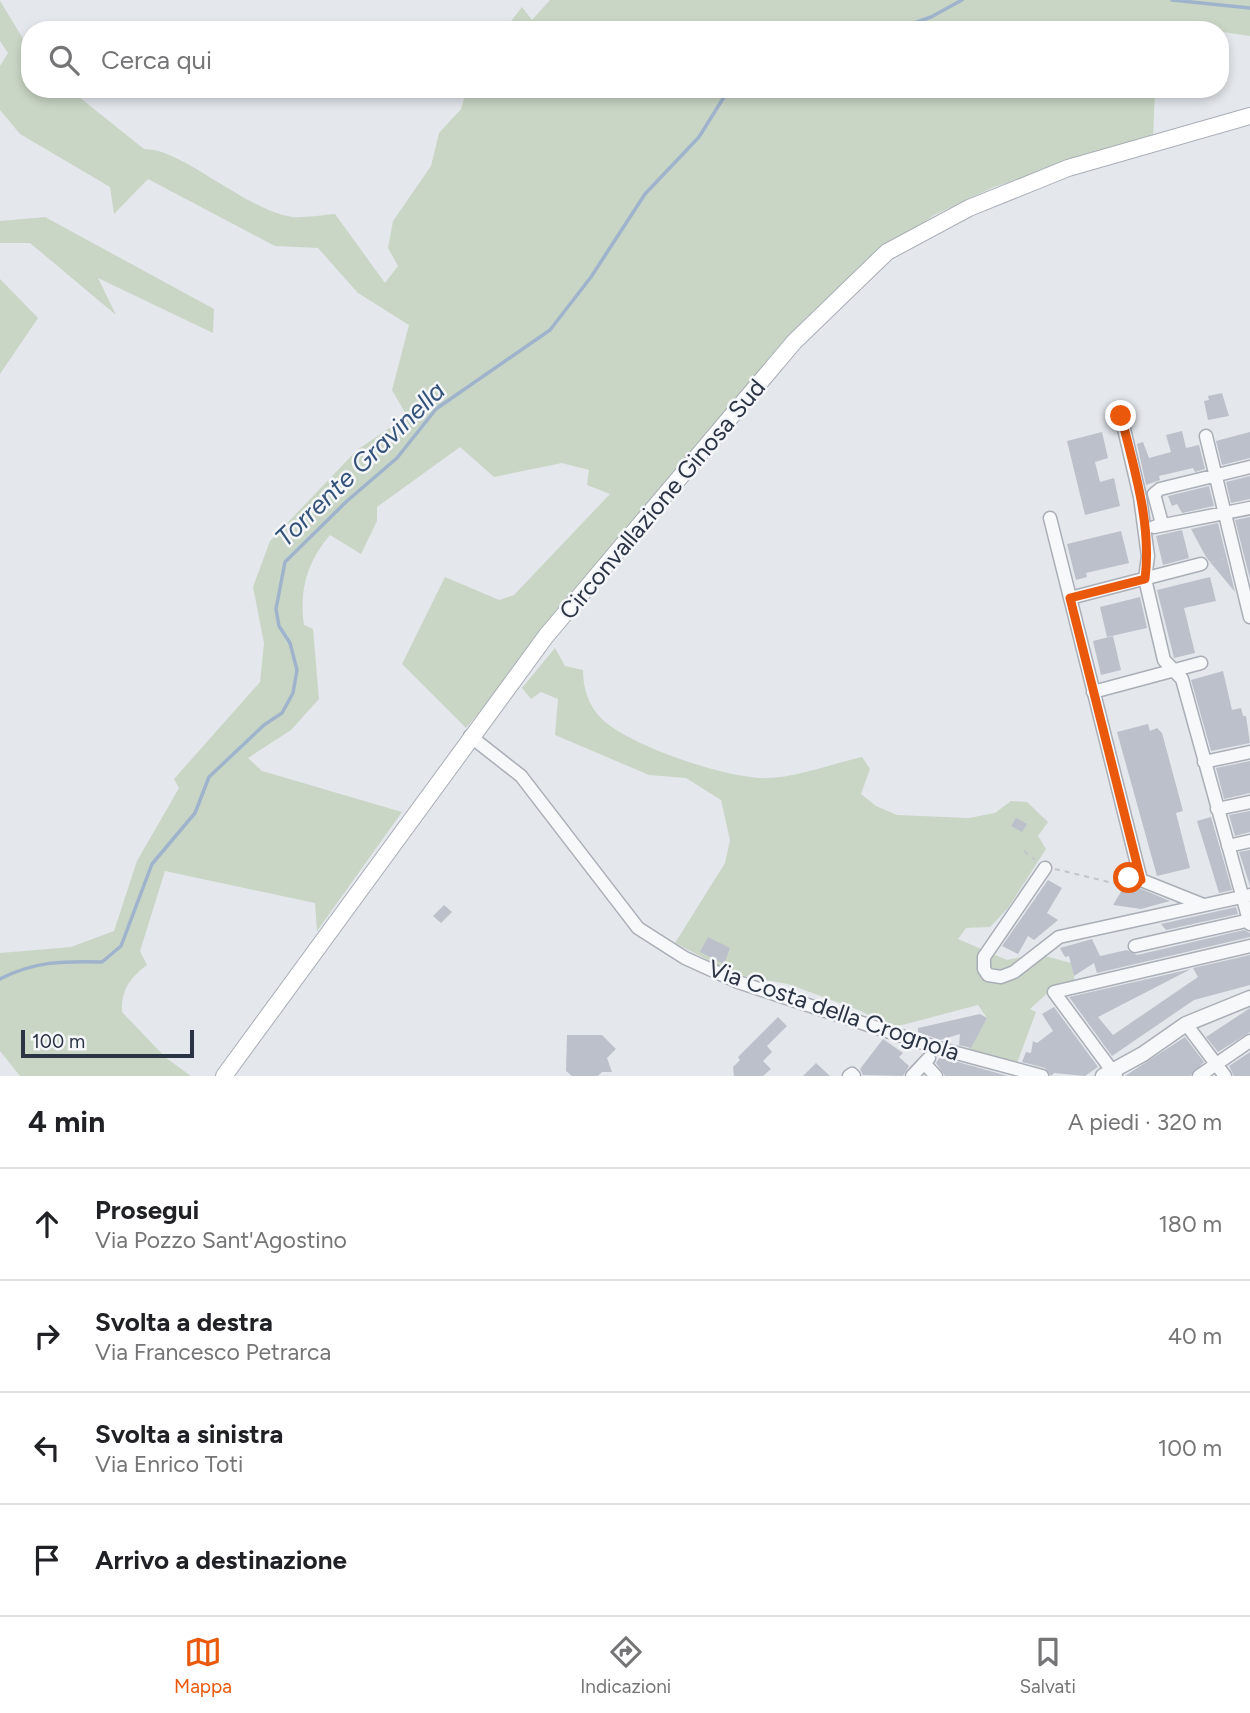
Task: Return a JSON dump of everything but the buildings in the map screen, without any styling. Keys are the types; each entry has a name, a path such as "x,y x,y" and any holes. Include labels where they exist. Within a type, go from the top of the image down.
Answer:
{"main road":[{"name":"Circonvallazione Ginosa Sud","path":"224,1076 470,736 546,636 794,342 887,252 969,208 1068,168 1250,116"}],"street":[{"path":"1121,416 1140,497 1148,556 1145,579 1164,660 1181,679 1228,846 1246,895 1250,921 1135,946"},
{"path":"1206,436 1250,617"},
{"path":"1159,525 1161,520 1154,494 1160,489 1250,467"},
{"path":"1143,530 1250,508"},
{"path":"1050,518 1135,879 1201,904"},
{"path":"1236,556 1250,553"},
{"path":"1070,598 1201,564"},
{"path":"1093,692 1201,663"},
{"name":"Via Costa della Crognola","path":"470,736 522,776 638,928 685,958 738,982 938,1048 1042,1076"},
{"path":"1204,762 1250,752"},
{"path":"1217,809 1250,802"},
{"path":"1228,846 1250,841"},
{"path":"1045,868 984,957 984,968 988,975 1001,977 1014,972 1059,937 1246,895"},
{"path":"1250,946 1054,992 1110,1074 1186,1024 1250,998"},
{"path":"1186,1024 1225,1076"},
{"path":"1199,1076 1250,1041"},
{"path":"912,1076 926,1060 936,1076"}],"path":[{"path":"1201,564 1236,556"},
{"path":"1024,850 1045,868 1113,883 1135,879"}],"green space":[{"path":"550,0 1250,0 1250,36 1229,33 1229,21 511,21 522,7 532,20"},
{"path":"0,1 21,35 21,98 80,98 144,149 177,158 254,203 292,217 335,214 385,283 398,266 388,248 393,221 431,166 439,133 461,109 464,98 1155,98 1153,137 994,187 934,215 872,257 789,341 466,728 402,664 445,577 499,600 514,595 610,494 587,485 589,470 562,463 494,477 460,447 377,507 377,521 361,554 330,535 310,566 303,600 304,625 313,629 319,699 291,730 248,758 262,771 402,812 317,931 315,903 165,871 140,951 147,965 128,985 123,997 122,1012 166,1058 191,1076 20,1076 0,1051 0,953 71,947 114,931 137,861 179,788 174,779 260,682 264,643 253,587 270,541 357,450 407,416 392,390 409,325 358,293 318,248 275,246 148,179 114,214 110,187 20,134 0,110 0,66 8,53 0,41"},
{"path":"45,217 214,309 213,333 98,278 116,315 30,243 0,243 0,221"},
{"path":"0,279 38,318 0,374"},
{"path":"555,648 565,666 583,670 587,696 602,719 634,740 680,759 728,773 767,778 802,773 862,757 870,769 861,794 876,806 897,815 969,818 995,813 1011,801 1027,802 1048,822 1038,836 1046,849 1008,908 990,927 966,928 958,939 1007,960 1038,954 1071,963 1075,982 1053,988 1030,1009 1036,1012 1017,1063 968,1050 987,1018 978,1005 891,1028 861,1011 788,984 737,975 675,943 725,863 730,840 721,800 686,778 649,775 555,735 558,699 541,692 531,699 522,688"}],"waterway":[{"name":"Torrente Gravinella","path":"920,21 962,0"},
{"name":"Torrente Gravinella","path":"1172,0 1250,8"},
{"name":"Torrente Gravinella","path":"0,979 37,965 102,962 121,946 152,864 195,813 209,777 264,725 282,713 293,693 297,670 290,643 279,626 276,609 285,562 347,501 397,458 436,409 550,330 591,277 645,194 699,137 723,98"}],"route":[{"path":"1121,416 1140,497 1148,556 1145,579 1070,598 1141,880 1129,878"}]}
